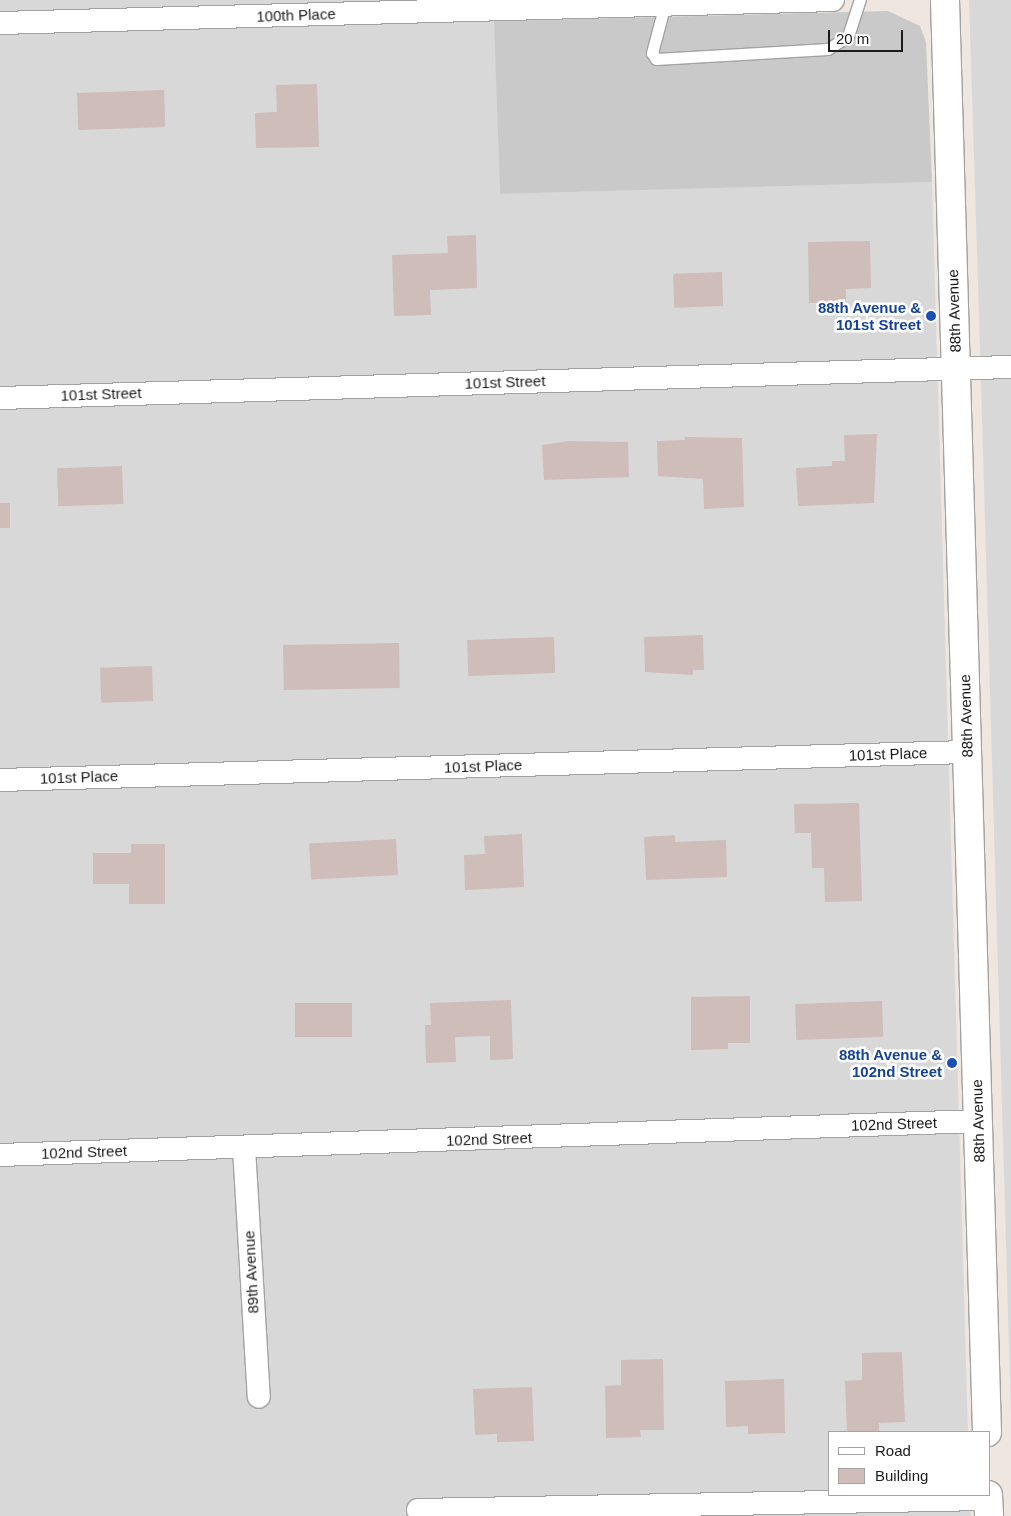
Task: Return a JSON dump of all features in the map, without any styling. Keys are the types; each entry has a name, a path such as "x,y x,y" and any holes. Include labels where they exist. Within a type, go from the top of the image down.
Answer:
{"street":[{"name":"100th Place","path":"0,23 833,0"},
{"name":"88th Avenue","path":"945,0 987,1431"},
{"name":"101st Street","path":"0,398 1011,367"},
{"name":"101st Place","path":"0,780 967,752"},
{"name":"102nd Street","path":"0,1155 978,1121"},
{"name":"89th Avenue","path":"244,1148 259,1397"},
{"path":"418,1510 989,1503"}],"lane":[{"path":"665,4 652,53 656,59 828,49 848,36 860,0"}],"shaded area":[{"path":"0,0 494,0 500,194 932,182 968,1431 828,1431 828,1496 970,1496 971,1516 0,1516"},
{"path":"969,0 1011,0 1011,1415 979,315"},
{"path":"888,11 920,26 926,42 932,182 500,194 494,21"}],"building":[{"path":"317,84 319,147 256,148 255,113 277,112 276,85"},
{"path":"164,90 165,127 78,130 77,93"},
{"path":"476,235 477,288 430,290 431,315 394,316 392,255 448,253 447,236"},
{"path":"870,241 871,288 846,289 846,302 809,303 808,242"},
{"path":"722,272 723,306 674,308 673,274"},
{"path":"877,434 874,503 798,506 796,468 832,466 832,461 845,461 844,435"},
{"path":"685,437 742,438 744,507 704,509 703,479 658,476 657,441 685,440"},
{"path":"569,441 628,442 629,477 544,480 542,445"},
{"path":"122,466 123,504 58,506 57,468"},
{"path":"0,503 10,503 10,528 0,528"},
{"path":"703,635 704,670 693,670 693,675 645,672 644,637"},
{"path":"554,637 555,673 468,676 467,640"},
{"path":"399,643 400,688 284,690 283,645"},
{"path":"152,666 153,701 101,703 100,668"},
{"path":"859,803 862,901 825,902 824,868 812,868 811,833 795,833 794,804"},
{"path":"522,834 524,887 465,890 464,855 485,854 484,836"},
{"path":"675,835 675,842 726,840 727,877 646,880 644,837"},
{"path":"396,839 398,875 311,880 309,844"},
{"path":"131,844 165,844 165,904 129,904 129,884 93,884 93,853 131,853"},
{"path":"750,996 750,1043 728,1043 728,1049 691,1050 691,997"},
{"path":"511,1000 513,1059 490,1060 490,1036 455,1037 456,1062 426,1063 425,1025 431,1025 430,1003"},
{"path":"882,1001 883,1037 796,1040 795,1004"},
{"path":"295,1003 352,1003 352,1037 295,1037"},
{"path":"902,1352 905,1422 879,1423 879,1431 847,1431 845,1381 862,1380 862,1353"},
{"path":"663,1359 664,1430 640,1430 641,1437 606,1438 605,1386 621,1385 621,1360"},
{"path":"784,1379 785,1433 748,1434 748,1426 726,1427 725,1381"},
{"path":"532,1387 534,1441 497,1442 497,1434 475,1435 473,1389"}],"place":[{"name":"88th Avenue & 101st Street","path":"931,316"},
{"name":"88th Avenue & 102nd Street","path":"952,1063"}]}
